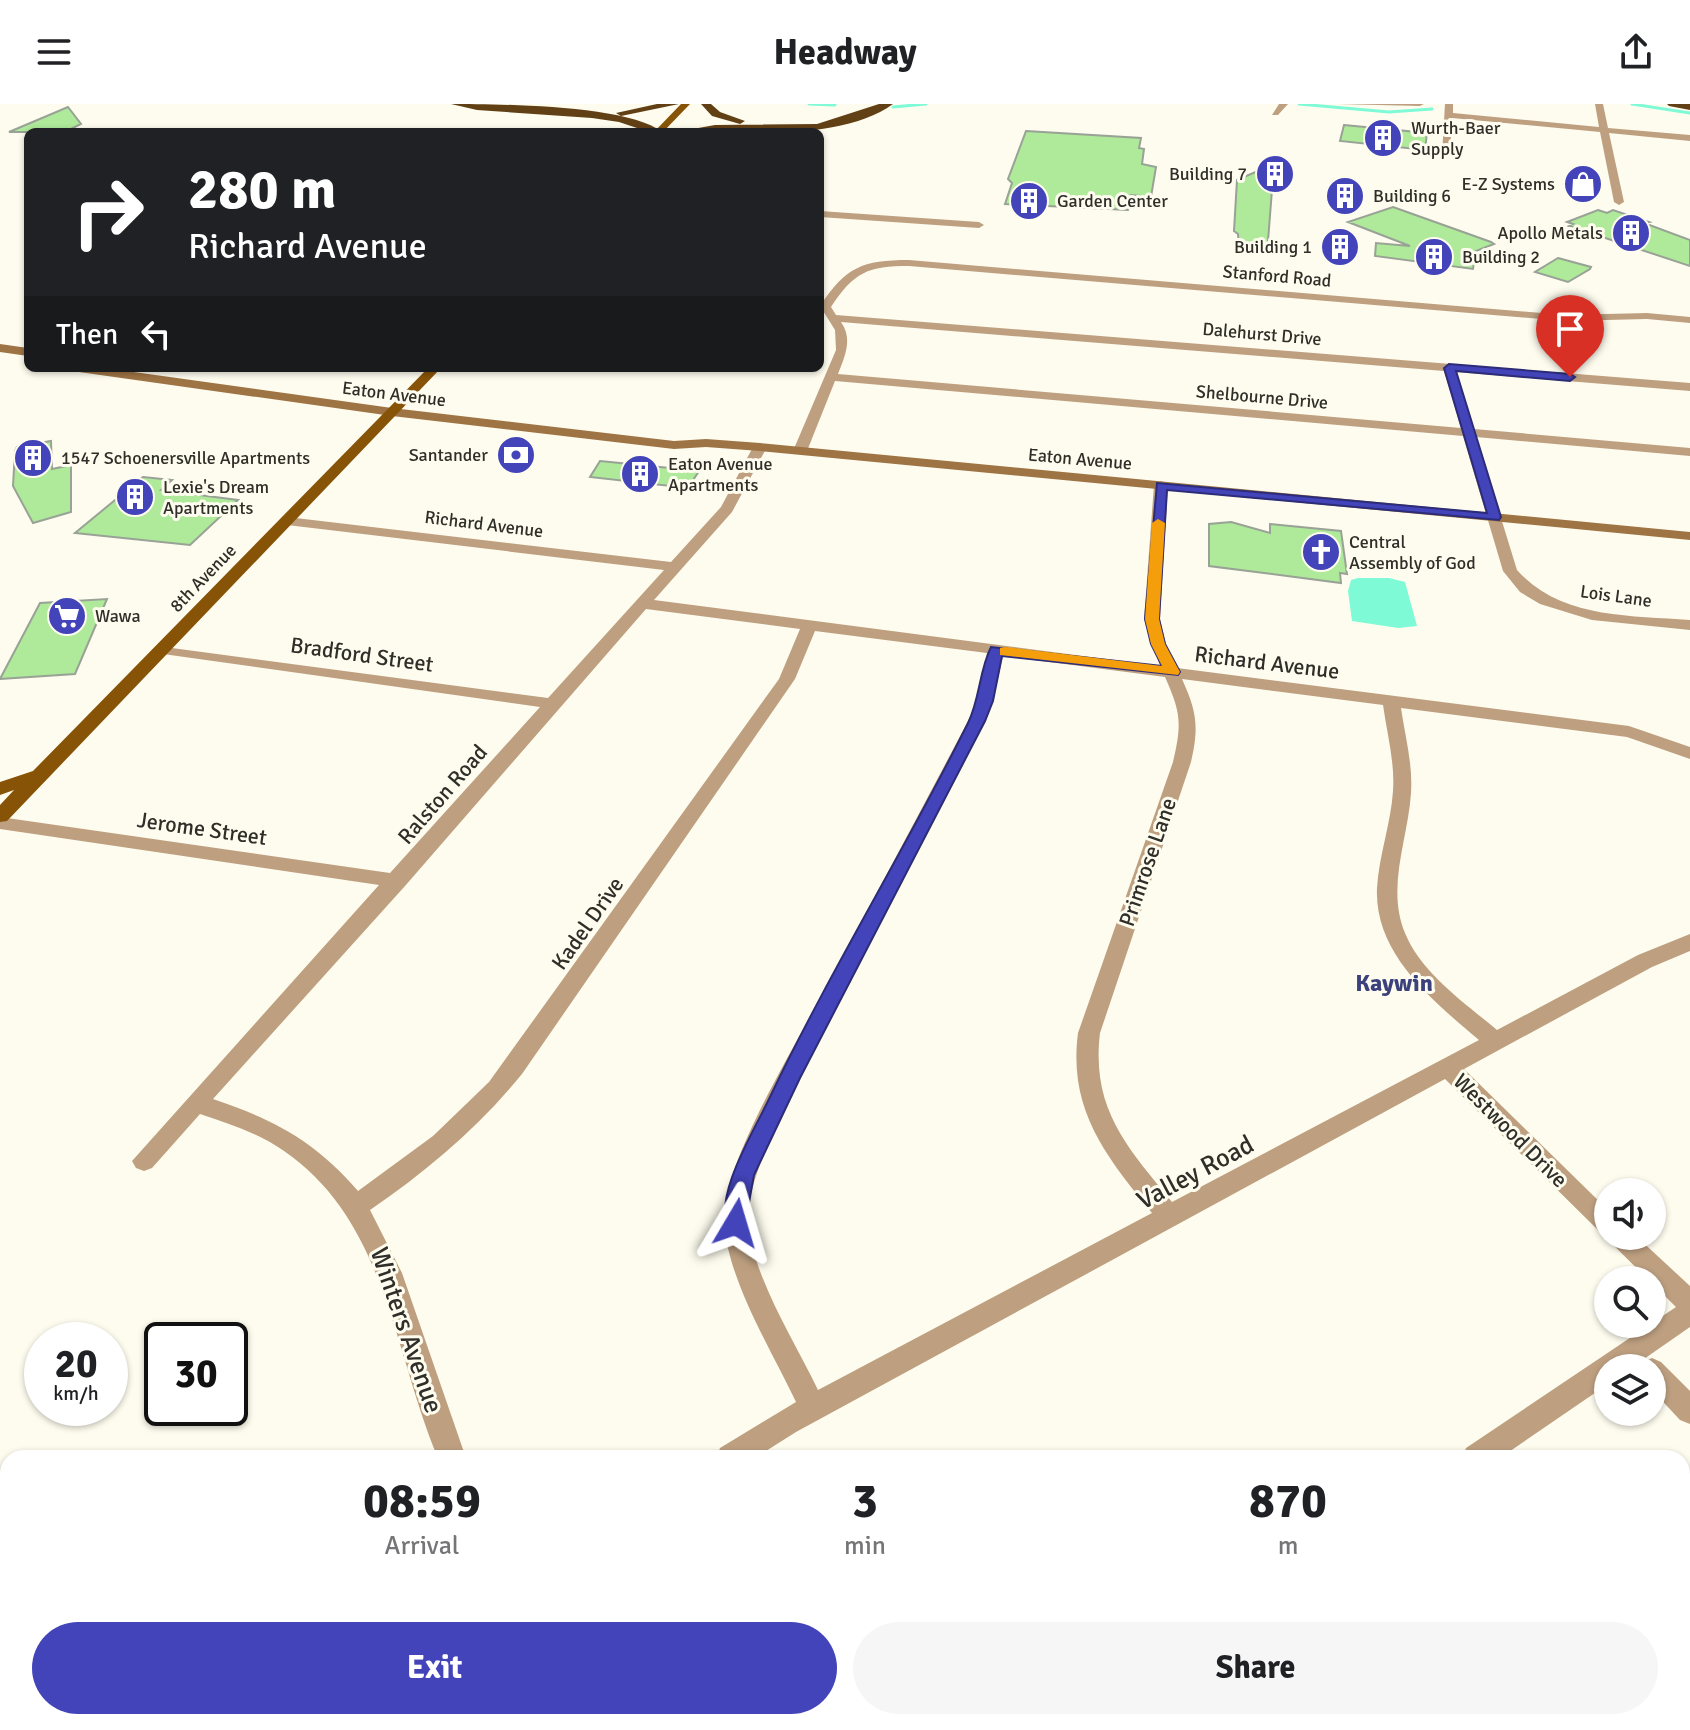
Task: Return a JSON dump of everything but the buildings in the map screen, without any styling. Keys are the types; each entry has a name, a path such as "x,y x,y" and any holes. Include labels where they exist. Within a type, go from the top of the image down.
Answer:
{"highway":[{"path":"456,104 492,110 623,119 651,128"},
{"path":"475,104 601,114 674,104"},
{"path":"706,104 710,111 726,118 770,125 828,120 846,107"},
{"path":"705,128 818,127 840,123 888,104"},
{"path":"1672,104 1690,107"}],"main road":[{"path":"661,128 686,104"},
{"path":"673,128 696,104"},
{"name":"8th Avenue","path":"0,816 431,372"},
{"path":"0,789 42,772"}],"street":[{"path":"1341,104 1422,104 1605,130 1690,138"},
{"path":"1599,104 1619,202"},
{"path":"1446,154 1449,108"},
{"path":"824,212 979,225"},
{"name":"Stanford Road","path":"832,318 825,307 842,280 861,268 909,263 1565,318 1647,316 1690,320"},
{"path":"800,451 839,362 844,339 832,318"},
{"name":"Dalehurst Drive","path":"832,318 1690,387"},
{"path":"0,348 24,351"},
{"path":"0,357 24,360"},
{"name":"Lois Lane","path":"1449,368 1510,571 1517,581 1537,597 1588,613 1690,625"},
{"name":"Eaton Avenue","path":"111,372 674,445 706,443 760,447 1690,536"},
{"name":"Eaton Avenue","path":"159,372 396,408"},
{"name":"Shelbourne Drive","path":"831,377 1690,452"},
{"name":"Ralston Road","path":"144,1161 677,567 727,509 760,447"},
{"name":"Primrose Lane","path":"1161,485 1152,619 1158,644 1187,708 1186,749 1089,1033 1085,1070 1089,1096 1105,1134 1170,1218"},
{"name":"Richard Avenue","path":"287,521 677,567"},
{"name":"Richard Avenue","path":"645,604 1629,732 1690,753"},
{"name":"Kadel Drive","path":"356,1206 448,1140 514,1068 787,679 809,627"},
{"name":"Bradford Street","path":"163,649 555,704"},
{"path":"813,1408 747,1271 738,1235 737,1199 743,1175 790,1076 977,721 985,701 996,650"},
{"path":"1391,701 1402,780 1387,890 1392,923 1402,947 1429,982 1497,1042"},
{"name":"Jerome Street","path":"0,823 398,881"},
{"name":"Valley Road","path":"743,1450 813,1408 1645,961 1690,942"},
{"name":"Westwood Drive","path":"1448,1068 1594,1212"},
{"name":"Winters Avenue","path":"198,1104 253,1122 301,1150 323,1168 356,1206 390,1270 449,1450"},
{"path":"1634,1250 1690,1303"},
{"path":"1653,1354 1690,1312"},
{"path":"1488,1450 1594,1378"},
{"path":"1666,1386 1690,1410"}],"shaded area":[{"path":"1389,578 1405,582 1417,626 1398,628 1352,621 1348,591 1351,580"}],"waterway":[{"path":"809,104 835,105"},
{"path":"893,107 926,104"},
{"path":"1299,104 1389,112 1432,109"},
{"path":"1632,104 1690,113"}],"slow traffic":[{"path":"1005,652 1173,672 1158,644 1152,619 1158,523"}],"place":[{"name":"Wurth-Baer Supply","path":"1383,138"},
{"name":"Building 7","path":"1275,174"},
{"name":"E-Z Systems","path":"1583,184"},
{"name":"Building 6","path":"1345,196"},
{"name":"Garden Center","path":"1029,201"},
{"name":"Apollo Metals","path":"1631,233"},
{"name":"Building 1","path":"1340,247"},
{"name":"Building 2","path":"1434,257"},
{"name":"Santander","path":"516,455"},
{"name":"1547 Schoenersville Apartments","path":"33,458"},
{"name":"Eaton Avenue Apartments","path":"640,474"},
{"name":"Lexie's Dream Apartments","path":"135,497"},
{"name":"Central Assembly of God","path":"1321,552"},
{"name":"Wawa","path":"67,616"}],"district":[{"name":"Kaywin","path":"1394,983"}],"route":[{"path":"736,1223 737,1199 743,1175 790,1076 977,721 985,701 996,650 1173,672 1158,644 1152,619 1161,485 1494,517 1449,368 1570,377"}]}
